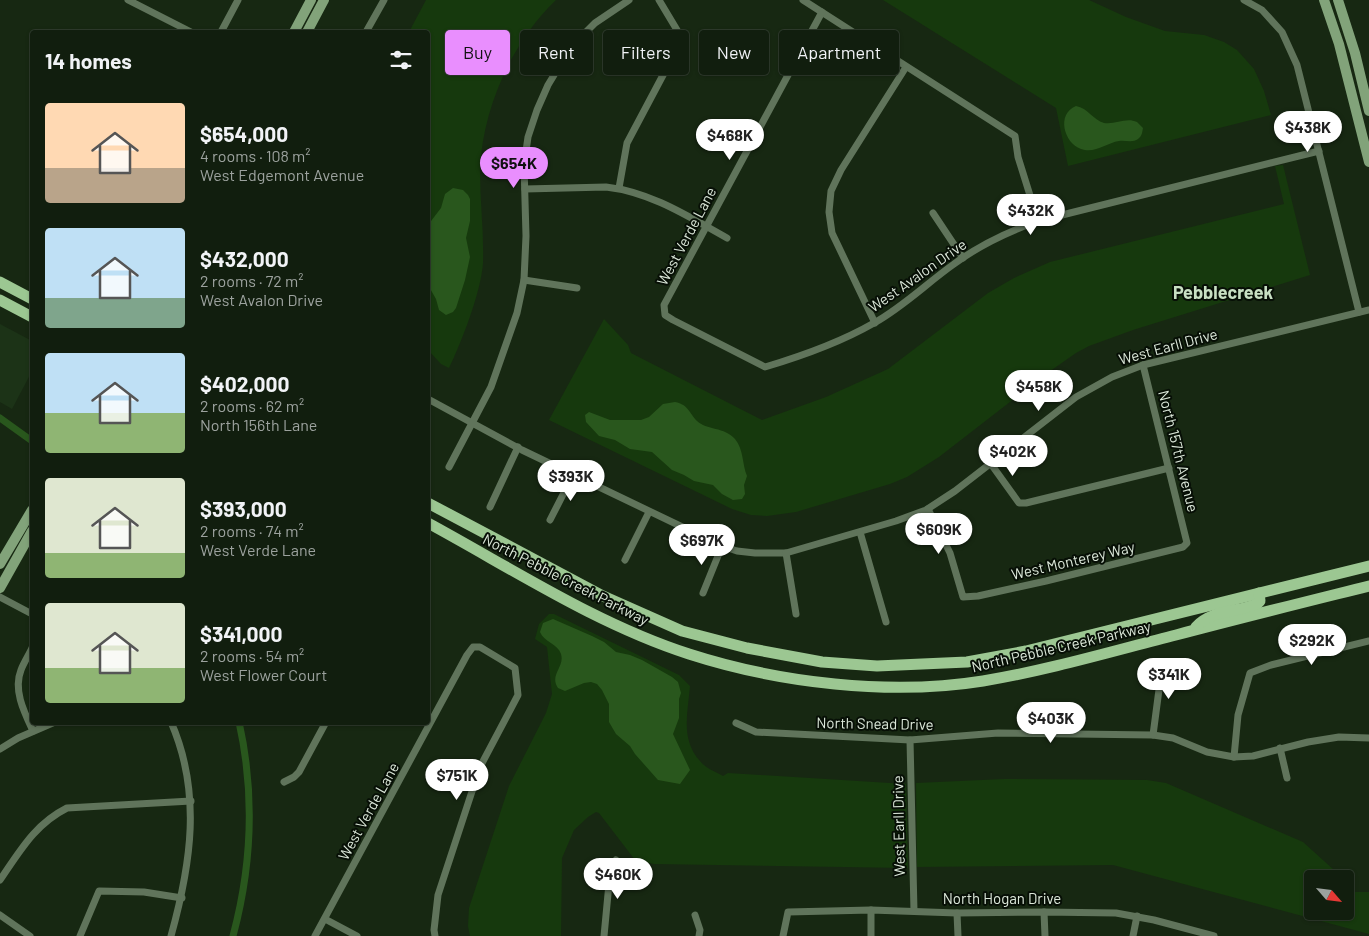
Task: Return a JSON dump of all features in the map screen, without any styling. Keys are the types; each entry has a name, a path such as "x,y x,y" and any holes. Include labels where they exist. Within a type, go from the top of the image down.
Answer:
{"main road":[{"path":"0,282 30,298"},
{"path":"0,300 30,316"},
{"name":"North Pebble Creek Parkway","path":"430,504 603,596 666,625 747,648 832,663 877,666 967,662 1026,651 1369,566"},
{"name":"North Pebble Creek Parkway","path":"430,524 590,612 660,644 761,673 840,684 887,687 982,681 1036,670 1369,586"},
{"path":"470,546 479,530"},
{"path":"1194,630 1200,623 1214,616 1257,604 1260,601 1259,593"}],"street":[{"path":"128,0 187,30"},
{"path":"223,30 238,0"},
{"path":"295,30 311,0"},
{"path":"308,30 324,0"},
{"path":"367,30 384,0"},
{"path":"449,467 495,378 517,313 524,280 524,165 528,137 537,110 548,85 571,47 595,23 630,0"},
{"path":"619,188 627,144 679,45 680,35 660,0"},
{"path":"803,0 1015,136 1018,157 1038,221"},
{"path":"1244,0 1262,10 1282,32 1297,65 1359,312"},
{"path":"1324,0 1339,44 1369,162"},
{"path":"1338,0 1348,30 1368,107 1356,108"},
{"name":"West Verde Lane","path":"765,368 673,320 665,315 664,305 822,12"},
{"path":"875,323 832,233 829,212 831,191 906,66"},
{"name":"West Avalon Drive","path":"765,368 834,342 875,323 963,258 995,238 1038,221 1319,151"},
{"path":"525,189 619,188 661,202 727,238"},
{"path":"933,213 963,258"},
{"path":"524,280 577,288"},
{"name":"West Earll Drive","path":"430,400 518,447 722,546 755,554 786,553 896,521 941,502 1076,397 1112,377 1143,365 1369,310"},
{"name":"North 157th Avenue","path":"1143,365 1187,543"},
{"path":"490,507 518,447"},
{"path":"991,464 1018,503 1026,503 1169,468"},
{"path":"550,520 573,474"},
{"name":"West Monterey Way","path":"928,509 950,553 963,597 1046,581 1183,547 1187,543"},
{"path":"625,560 649,512"},
{"path":"0,564 30,513"},
{"path":"860,532 886,622"},
{"path":"0,588 30,535"},
{"path":"703,593 722,546"},
{"path":"786,553 796,614"},
{"path":"0,598 30,613"},
{"path":"1234,757 1238,715 1250,672 1369,641"},
{"name":"West Verde Lane","path":"315,936 473,647 480,647 515,668 518,695 477,776 438,895 434,936"},
{"path":"30,652 21,670 19,689 22,707 32,731"},
{"path":"1153,735 1160,682 1159,664"},
{"name":"North Snead Drive","path":"736,723 756,732 910,740 998,733 1153,735 1173,738 1207,752 1234,757 1253,756 1280,748 1338,737 1369,738"},
{"path":"0,749 32,731 48,725"},
{"path":"171,936 182,898 187,871 191,801 183,756 172,725"},
{"path":"284,782 299,772 324,725"},
{"name":"West Earll Drive","path":"910,740 914,911"},
{"path":"1280,748 1287,778"},
{"path":"0,880 41,825 53,815 67,808 191,801"},
{"path":"604,936 610,873 616,860"},
{"path":"80,936 99,891 144,892 182,898"},
{"path":"871,910 871,936"},
{"name":"North Hogan Drive","path":"783,936 788,912 871,910 956,914 1116,913 1136,916 1214,936"},
{"path":"1044,912 1046,936"},
{"path":"956,914 958,936"},
{"path":"0,915 30,936"},
{"path":"695,915 700,930 698,936"},
{"path":"1133,936 1136,916"},
{"path":"325,919 357,936"}],"shaded area":[{"path":"426,0 556,0 530,30 520,30 520,45 510,63 510,30 445,30 445,75 504,75 493,101 482,148 480,171 483,263 479,288 460,344 449,368 441,364 430,352 430,30 410,30"},
{"path":"883,0 1089,0 1126,17 1165,31 1204,35 1224,42 1237,50 1254,69 1264,91 1271,115 1068,166 1056,108"},
{"path":"1076,106 1084,109 1104,123 1129,120 1137,122 1143,128 1141,136 1134,141 1114,142 1091,150 1081,149 1070,141 1064,122 1066,115"},
{"path":"1283,165 1310,275 1133,330 1089,346 1046,374 939,457 907,477 890,484 796,512 767,516 751,515 732,509 549,420 604,319 628,345 631,353 762,420 826,397 888,369 988,293 1014,278 1050,262 1284,204 1275,166"},
{"path":"453,188 463,190 470,199 470,221 466,238 470,257 456,308 453,312 446,315 439,310 430,288 430,222 441,208 445,194"},
{"path":"0,324 30,340 30,375 12,409 0,402"},
{"path":"675,402 686,407 701,424 726,432 738,443 747,476 744,485 745,494 742,499 733,500 722,494 713,485 694,481 672,470 652,452 630,449 615,440 599,436 586,422 585,415 589,412 610,420 641,420 649,417 663,404"},
{"path":"549,614 554,614 679,675 690,686 687,725 690,744 702,763 723,776 728,773 906,784 908,868 654,864 635,860 599,813 596,812 574,830 562,858 561,936 470,936 468,926 469,908 509,786 546,713 552,694 547,647 535,639 539,624"},
{"path":"553,619 604,642 616,652 642,660 678,682 681,693 679,699 679,718 673,734 690,770 680,784 658,780 630,746 616,734 609,722 609,704 597,684 591,682 584,683 565,691 558,688 555,679 562,659 561,654 540,632 543,623"},
{"path":"1004,779 1147,780 1166,783 1303,842 1334,870 1304,870 1304,916 1113,865 917,867 916,783"},
{"path":"1354,892 1369,892 1369,934 1317,920 1354,920"}],"waterway":[{"path":"0,418 30,440"},
{"path":"233,936 244,883 249,829 247,776 240,725"}],"district":[{"name":"Pebblecreek","path":"1223,292"}]}
